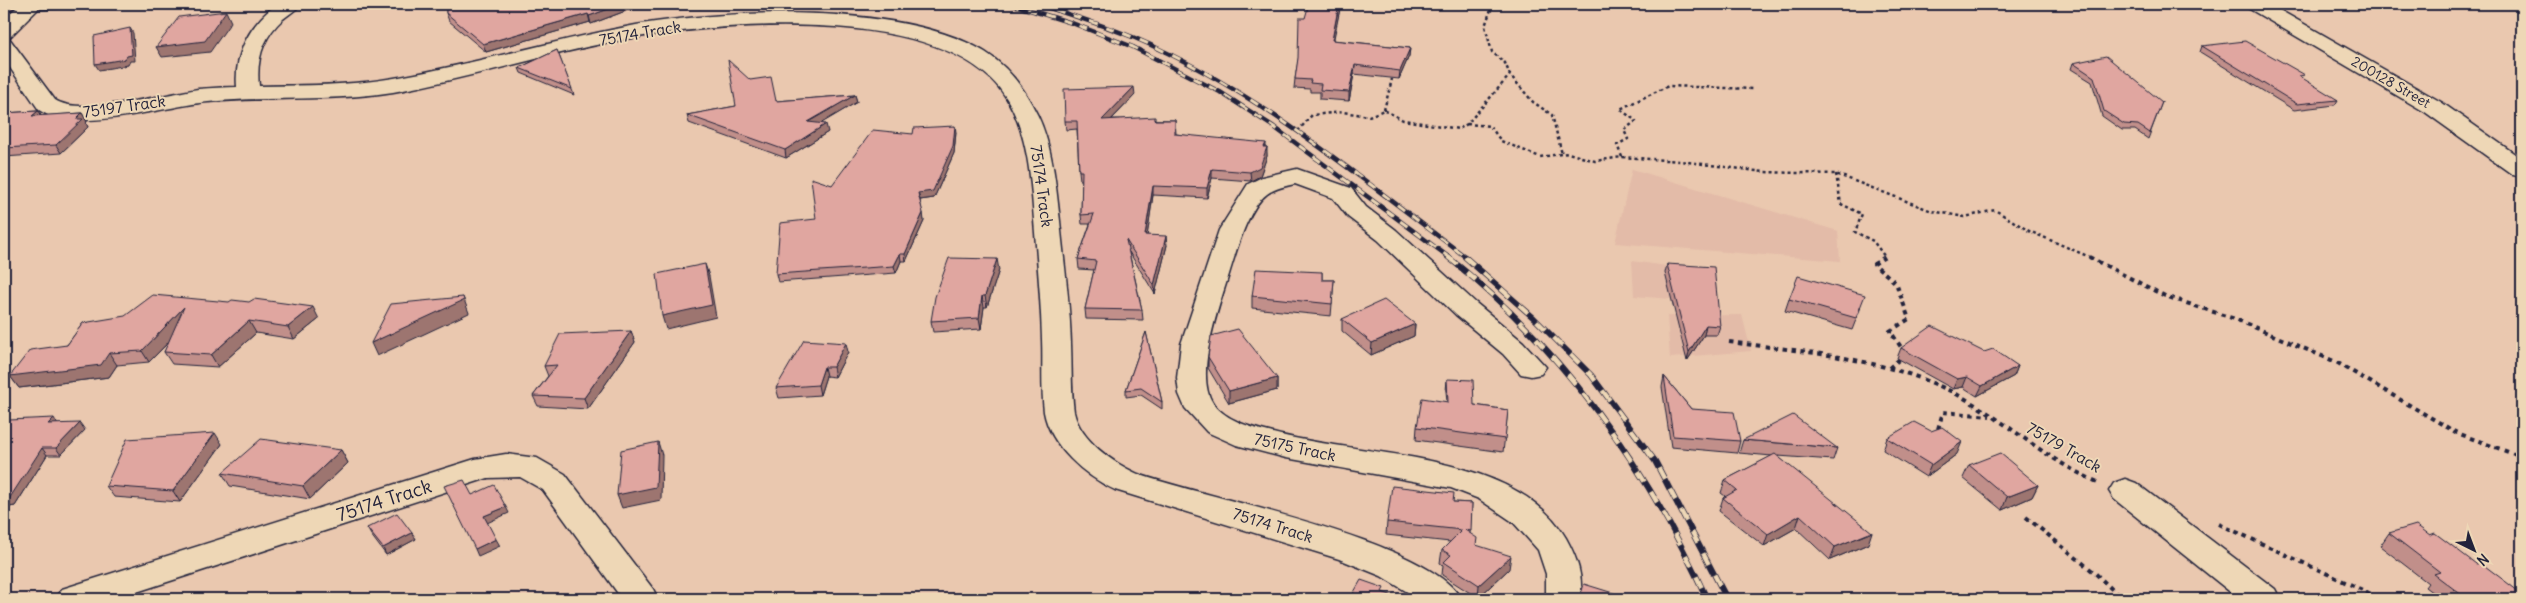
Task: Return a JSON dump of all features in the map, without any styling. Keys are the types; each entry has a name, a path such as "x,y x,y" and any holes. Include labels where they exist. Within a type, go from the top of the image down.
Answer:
{"street":[{"path":"4,33 12,21 33,4"},
{"path":"248,91 247,66 252,49 276,14 291,4"},
{"name":"200128 Street","path":"2255,4 2433,106 2522,170"},
{"name":"75174 Track","path":"248,91 287,94 330,93 388,86 647,30 727,21 787,20 849,23 911,32 952,45 988,64 1018,95 1032,124 1042,167 1056,313 1060,418 1084,454 1112,476 1159,492 1285,527 1379,559 1430,588 1443,599"},
{"name":"75197 Track","path":"4,43 33,87 54,110 95,112 177,99 248,91"},
{"name":"75175 Track","path":"1531,367 1514,348 1466,309 1387,235 1357,212 1342,193 1297,176 1258,189 1230,229 1195,335 1192,390 1200,409 1209,419 1228,430 1264,443 1405,467 1480,485 1513,504 1536,522 1553,544 1562,567 1565,588 1563,599"},
{"name":"75174 Track","path":"74,599 486,467 506,464 526,466 554,482 641,599"},
{"path":"2125,491 2262,599"}],"path":[{"path":"1494,4 1485,26 1492,52 1505,63 1510,75 1533,102 1552,115 1562,154"},
{"path":"1298,131 1312,115 1343,112 1369,116 1384,110 1403,120 1460,129 1467,124 1510,75"},
{"path":"1384,110 1392,80"},
{"path":"1622,157 1617,145 1628,139 1624,130 1636,121 1620,109 1668,86 1754,89"},
{"path":"1467,124 1490,126 1501,141 1540,156 1568,153 1595,161 1622,157 1680,161 1764,172 1836,174 1874,187 1932,211 1965,217 1995,210 2030,231 2074,250 2166,296 2235,319 2336,362 2456,433 2522,458"},
{"path":"1836,174 1840,204 1862,214 1855,232 1868,236 1880,248 1885,257 1874,264 1896,283 1909,319 1890,331 1905,354 1889,368"},
{"name":"75179 Track","path":"1729,342 1866,360 1928,381 1961,396 2056,460 2091,479 2125,491"},
{"path":"1938,429 1943,412 1990,416"},
{"path":"2026,517 2122,599"},
{"path":"2211,520 2382,599"}],"shaded area":[{"path":"1632,169 1838,231 1840,261 1615,243"},
{"path":"1632,261 1709,272 1708,302 1634,296"},
{"path":"1742,315 1751,351 1670,358 1667,316"}],"building":[{"path":"446,4 622,4 589,16 588,14 483,44 446,13"},
{"path":"1309,4 1339,4 1332,40 1410,48 1400,71 1355,65 1349,92 1320,90 1321,84 1310,83 1311,80 1295,79 1298,58 1299,18 1305,18"},
{"path":"226,11 205,41 156,47 179,17"},
{"path":"130,28 132,55 127,56 125,59 95,64 94,36"},
{"path":"2245,41 2305,75 2299,76 2338,100 2297,104 2202,46"},
{"path":"557,50 572,89 519,68"},
{"path":"2106,56 2162,102 2150,133 2138,125 2124,124 2104,111 2094,77 2073,63"},
{"path":"728,60 750,80 771,77 776,101 855,95 808,122 826,124 785,150 687,115 736,106"},
{"path":"1134,87 1102,120 1155,117 1155,120 1175,120 1175,134 1266,143 1264,147 1267,147 1260,167 1250,172 1212,169 1207,188 1153,186 1145,235 1166,236 1154,285 1126,240 1142,310 1085,309 1096,261 1078,259 1094,214 1081,215 1082,171 1079,171 1077,121 1065,121 1064,89"},
{"path":"38,111 32,116 82,113 76,119 83,119 56,145 4,148 4,113"},
{"path":"955,126 953,146 933,191 918,193 923,213 905,254 900,254 894,266 776,274 780,223 816,219 811,178 832,185 873,130 913,134 914,128"},
{"path":"949,258 997,259 985,296 982,296 979,318 931,321 935,297"},
{"path":"705,264 712,305 662,316 657,274"},
{"path":"1667,264 1714,267 1720,326 1706,325 1689,352"},
{"path":"1256,269 1322,272 1322,280 1334,280 1332,304 1252,296"},
{"path":"1798,276 1865,295 1856,318 1789,299"},
{"path":"153,295 229,302 232,300 249,302 254,299 313,307 288,327 249,321 211,355 164,352 184,307 142,351 109,353 101,365 10,376 30,350 67,345 83,323 125,316"},
{"path":"463,297 464,300 371,343 391,304"},
{"path":"1384,300 1415,324 1372,343 1342,319"},
{"path":"1932,326 1984,352 1993,349 2018,366 1982,386 1967,377 1957,379 1901,348"},
{"path":"1238,329 1277,378 1229,391 1208,357 1211,336"},
{"path":"631,331 584,398 533,396 557,365 544,366 560,334"},
{"path":"1146,332 1162,402 1141,388 1126,390"},
{"path":"804,340 846,343 833,367 824,367 818,385 776,388"},
{"path":"1664,376 1691,409 1734,412 1740,441 1673,436"},
{"path":"1447,379 1473,380 1474,405 1508,410 1505,439 1417,427 1422,398 1448,402"},
{"path":"1793,415 1837,448 1743,440"},
{"path":"54,418 48,424 80,423 56,448 42,448 9,499 4,500 4,426 9,420"},
{"path":"1914,422 1931,431 1942,427 1962,442 1931,465 1887,438"},
{"path":"215,433 173,491 106,486 127,439"},
{"path":"261,439 341,450 303,486 222,473"},
{"path":"658,442 656,487 617,495 621,450"},
{"path":"2000,453 2038,485 2007,497 1969,465"},
{"path":"1775,454 1872,532 1835,547 1800,515 1768,534 1723,498 1737,490 1725,480"},
{"path":"464,480 472,495 494,485 506,507 484,516 496,539 475,549 444,486"},
{"path":"1392,486 1454,493 1453,502 1472,503 1471,531 1465,530 1477,538 1476,545 1511,556 1479,585 1444,562 1451,555 1442,550 1462,530 1387,522"},
{"path":"397,513 412,533 383,548 367,528"},
{"path":"2416,525 2430,535 2435,533 2476,564 2481,563 2522,594 2522,597 2516,599 2467,599 2434,574 2440,572 2389,533"},
{"path":"1361,580 1384,588 1382,592 1396,597 1395,599 1350,599"},
{"path":"1584,584 1626,597 1627,599 1583,599 1581,594"}],"railway":[{"path":"1010,4 1072,23 1133,47 1220,92 1274,127 1450,258"},
{"path":"1038,4 1135,38 1223,83 1307,138 1467,258"},
{"path":"1448,257 1489,292 1528,330 1564,370 1598,413 1629,457 1657,503 1707,599"},
{"path":"1465,257 1534,318 1591,375 1655,461 1727,599"}]}
